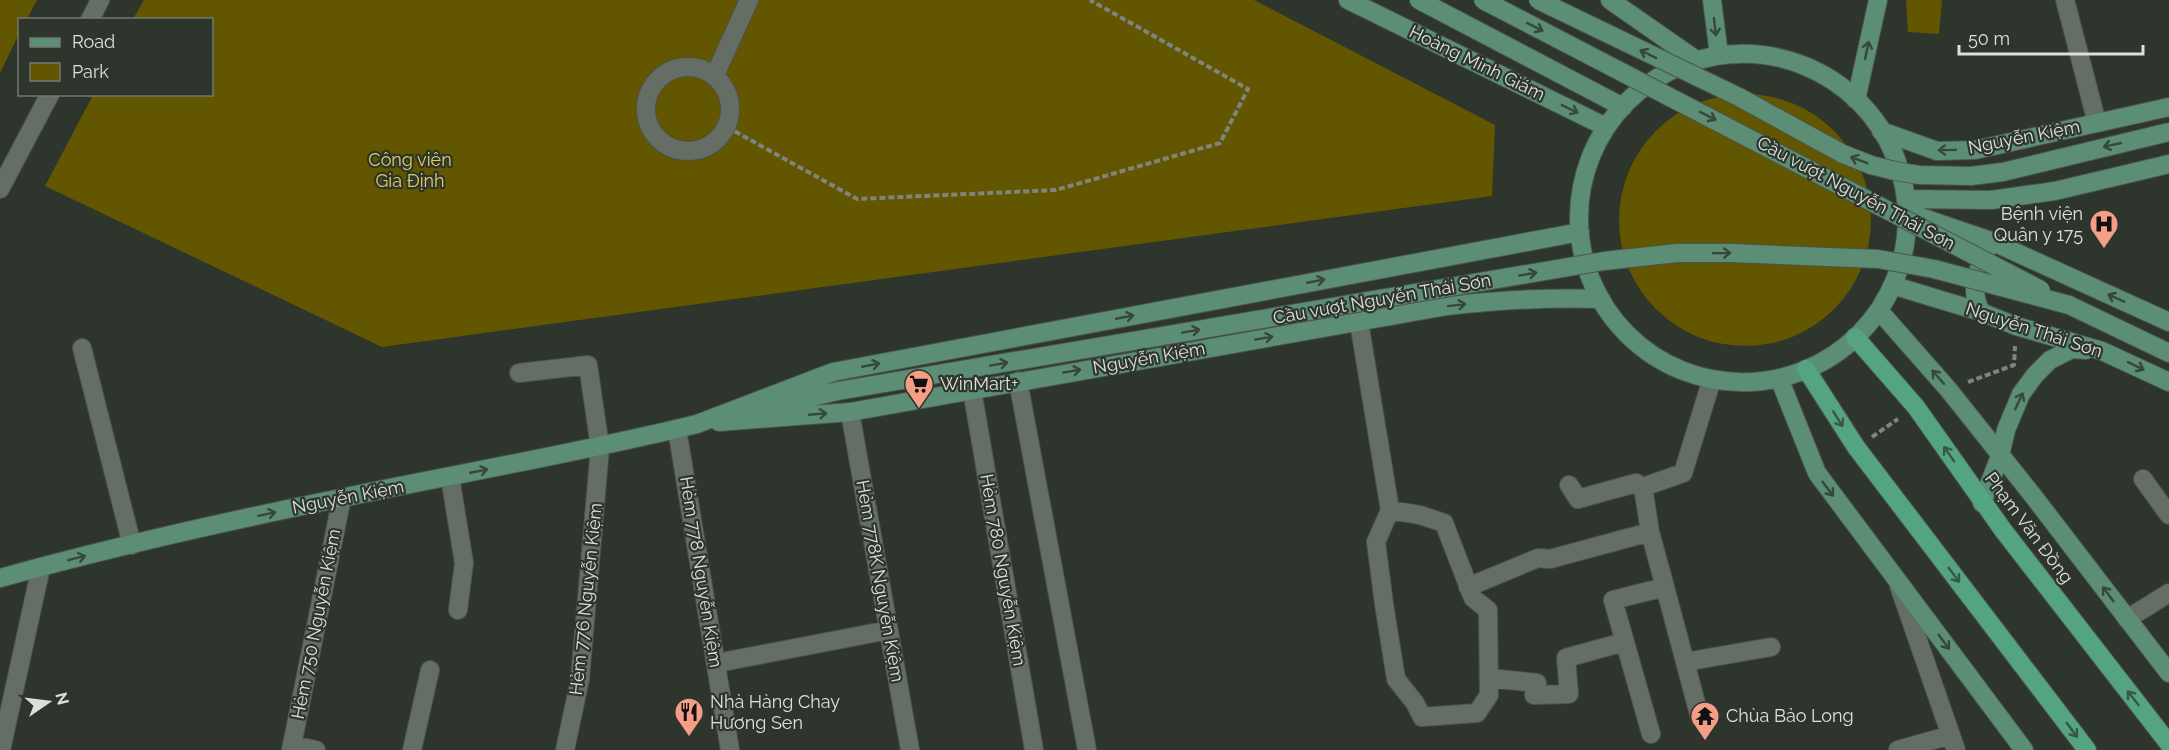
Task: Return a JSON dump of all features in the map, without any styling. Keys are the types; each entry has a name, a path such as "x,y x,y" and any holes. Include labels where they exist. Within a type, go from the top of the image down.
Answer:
{"highway":[{"name":"Phạm Văn Đồng","path":"1855,337 1916,407 1982,502 2169,744"},
{"path":"1806,369 1856,447 2087,750"}],"main road":[{"name":"Hoàng Minh Giám","path":"1348,0 1606,127"},
{"name":"Hoàng Minh Giám","path":"1419,0 1623,107"},
{"name":"Cầu vượt Nguyễn Thái Sơn","path":"1483,0 2069,305 2169,353"},
{"name":"Cầu vượt Nguyễn Thái Sơn","path":"1538,0 1739,97 1844,154 1871,165 1895,171 1945,176 1982,175 2169,132"},
{"path":"1610,0 1696,60"},
{"path":"1712,0 1719,55"},
{"path":"1856,99 1878,0"},
{"path":"1756,54 1792,61 1826,76 1856,99 1881,131 1898,166 1906,206 1906,229 1895,286 1882,314 1824,361 1779,378 1746,382 1712,379 1678,369 1648,351 1622,328 1601,299 1587,267 1580,232 1581,196 1589,161 1606,127 1623,107 1661,75 1696,60 1719,55 1756,54"},
{"name":"Nguyễn Kiệm","path":"1881,131 1937,150 1975,150 2169,107"},
{"path":"1906,206 1991,200 2055,191 2169,164"},
{"path":"1906,206 1991,241 2169,322"},
{"name":"Nguyễn Kiệm","path":"0,578 342,497 600,447 677,429 697,424 833,372 1580,232"},
{"path":"1981,312 1975,301 1974,287 1977,273 1991,241"},
{"name":"Cầu vượt Nguyễn Thái Sơn","path":"697,424 838,391 1604,261 1677,254 1790,254 1878,259 1934,268 2069,305"},
{"name":"Nguyễn Thái Sơn","path":"1895,286 1981,312 2016,326 2103,351 2169,382"},
{"name":"Nguyễn Kiệm","path":"697,424 850,412 1447,306 1551,297 1601,299"},
{"name":"Phạm Văn Đồng","path":"1882,314 1948,389 2169,674"},
{"path":"1982,502 2001,456 2006,430 2021,394 2035,375 2050,360 2072,349 2103,351"},
{"path":"1779,378 1817,473 2024,750"}],"street":[{"path":"91,18 100,0"},
{"path":"715,75 749,0"},
{"path":"2064,0 2097,123"},
{"path":"693,66 715,75 728,92 730,104 727,127 720,137 699,150 688,151 673,149 662,142 647,119 646,105 649,92 656,80 680,67 693,66"},
{"path":"0,189 49,96"},
{"path":"1359,322 1390,510 1376,542 1396,679 1415,703 1422,717 1477,713 1489,687 1488,610 1473,598 1444,523 1420,515 1390,510"},
{"path":"82,348 132,545"},
{"name":"Hẻm 776 Nguyễn Kiệm","path":"519,373 588,365 600,447 580,680 565,750"},
{"path":"1569,485 1578,499 1636,483 1643,487 1683,473 1712,379"},
{"path":"1018,381 1087,750"},
{"name":"Hẻm 780 Nguyễn Kiệm","path":"972,390 1034,750"},
{"name":"Hẻm 778K Nguyễn Kiệm","path":"850,412 910,750"},
{"name":"Hẻm 778 Nguyễn Kiệm","path":"677,429 730,750"},
{"path":"450,477 464,563 458,610"},
{"path":"2143,479 2169,515"},
{"path":"1643,487 1650,532 1700,718"},
{"name":"Hẻm 750 Nguyễn Kiệm","path":"291,748 342,497"},
{"path":"1468,587 1538,558 1550,559 1650,532"},
{"path":"2,750 41,567"},
{"path":"1896,579 1954,743 1898,750"},
{"path":"1651,734 1612,600 1665,587"},
{"path":"2127,619 2169,593"},
{"path":"717,663 889,630"},
{"path":"1489,687 1537,683 1534,695 1569,694 1566,658 1624,642"},
{"path":"1685,662 1771,647"},
{"path":"412,750 430,670"},
{"path":"291,748 316,750"}],"path":[{"path":"727,127 857,199 1056,190 1220,143 1248,89 1090,0"}],"green space":[{"path":"0,0 37,0 28,18 18,18 18,36 0,73"},
{"name":"Công viên Gia Định","path":"144,0 1254,0 1495,125 1492,196 382,347 45,186 92,96 213,96 213,18 134,18"},
{"path":"1906,0 1942,0 1939,34 1908,32"},
{"path":"1745,94 1782,99 1815,115 1834,131 1850,150 1866,183 1871,220 1866,257 1850,290 1834,309 1815,325 1782,341 1745,346 1708,341 1675,325 1656,309 1640,290 1624,257 1619,220 1624,183 1640,150 1656,131 1675,115 1708,99"}],"place":[{"name":"Bệnh viện Quân y 175","path":"2104,250"},
{"name":"WinMart+","path":"919,410"},
{"name":"Nhà Hàng Chay Hương Sen","path":"689,738"},
{"name":"Chùa Bảo Long","path":"1705,742"}]}
